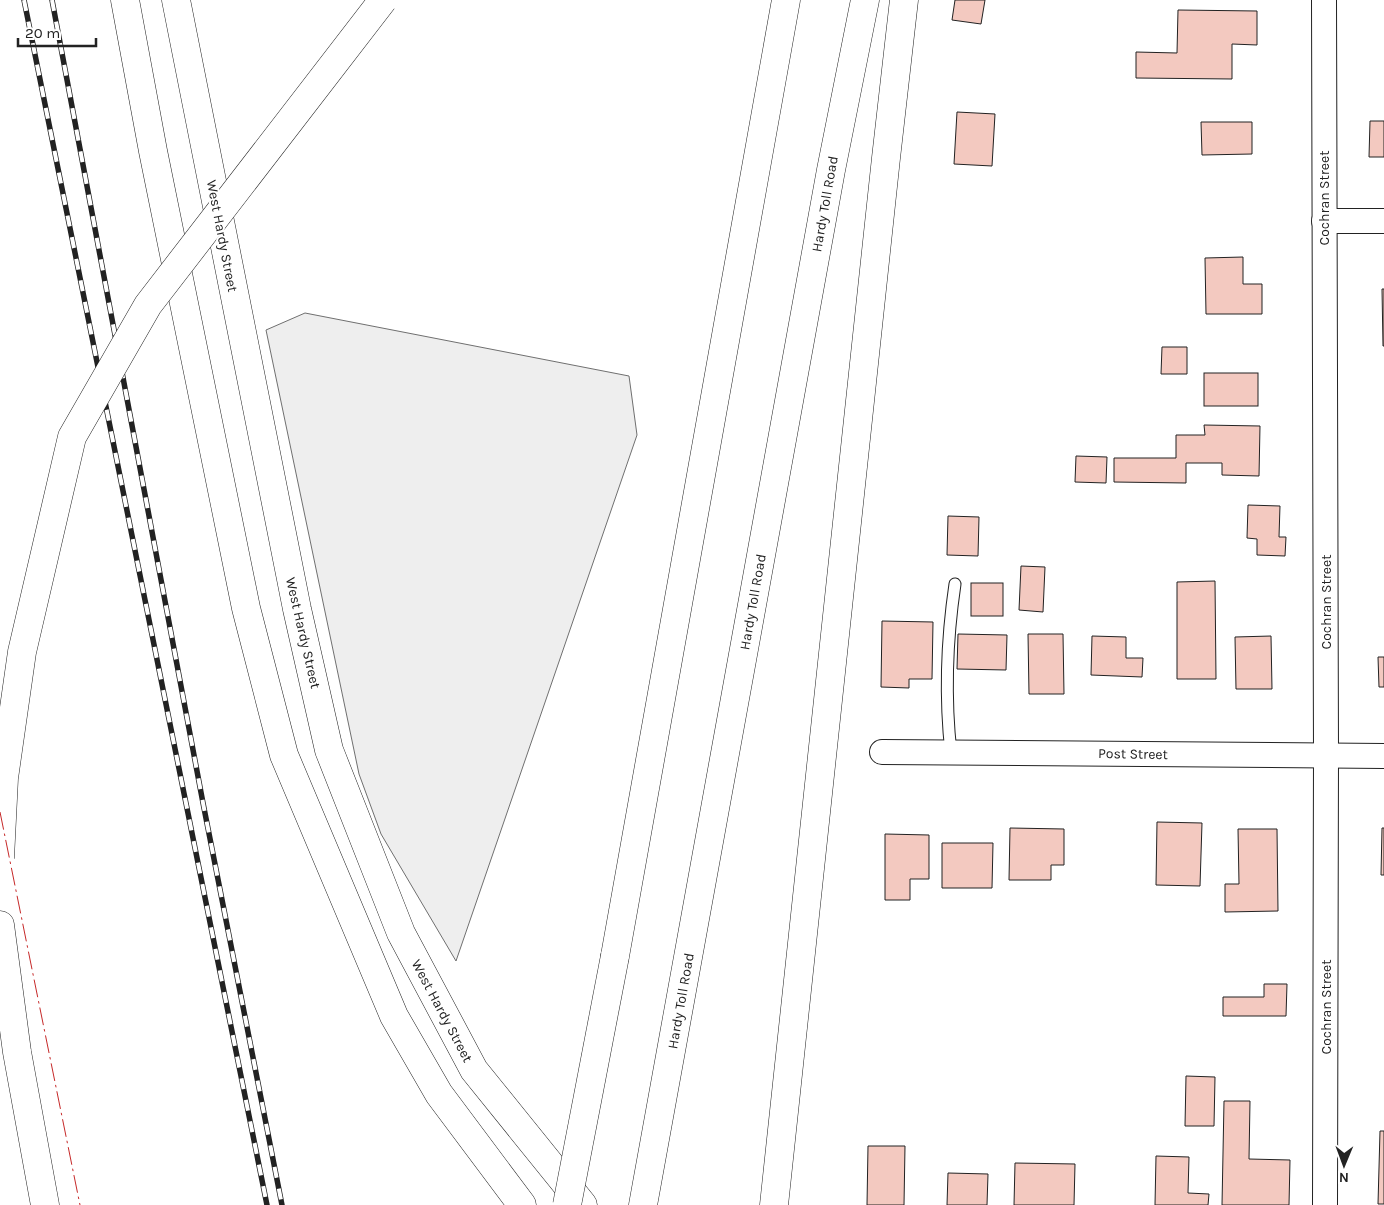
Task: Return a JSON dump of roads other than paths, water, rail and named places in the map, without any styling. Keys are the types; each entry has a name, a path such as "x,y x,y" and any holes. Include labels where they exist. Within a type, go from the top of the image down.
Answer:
{"main road":[{"name":"West Hardy Street","path":"176,0 297,609 330,750 401,933 474,1070 583,1205"},
{"path":"0,858 4,778 22,652 72,437 148,305 383,0"},
{"path":"567,1205 615,956 786,0"},
{"name":"Hardy Toll Road","path":"643,1205 829,180 865,0"},
{"path":"774,1205 904,0"},
{"path":"128,1 155,161 246,608 284,755 394,1016 439,1094 522,1205"},
{"path":"0,925 17,1052 45,1205"}],"street":[{"name":"Cochran Street","path":"1324,0 1325,1205"},
{"path":"1324,221 1384,221"},
{"name":"Post Street","path":"882,752 1384,756"}],"lane":[{"path":"951,753 948,729 949,622 955,584"}],"railway":[{"path":"24,0 267,1205"},
{"path":"52,0 203,803 282,1205"}]}
